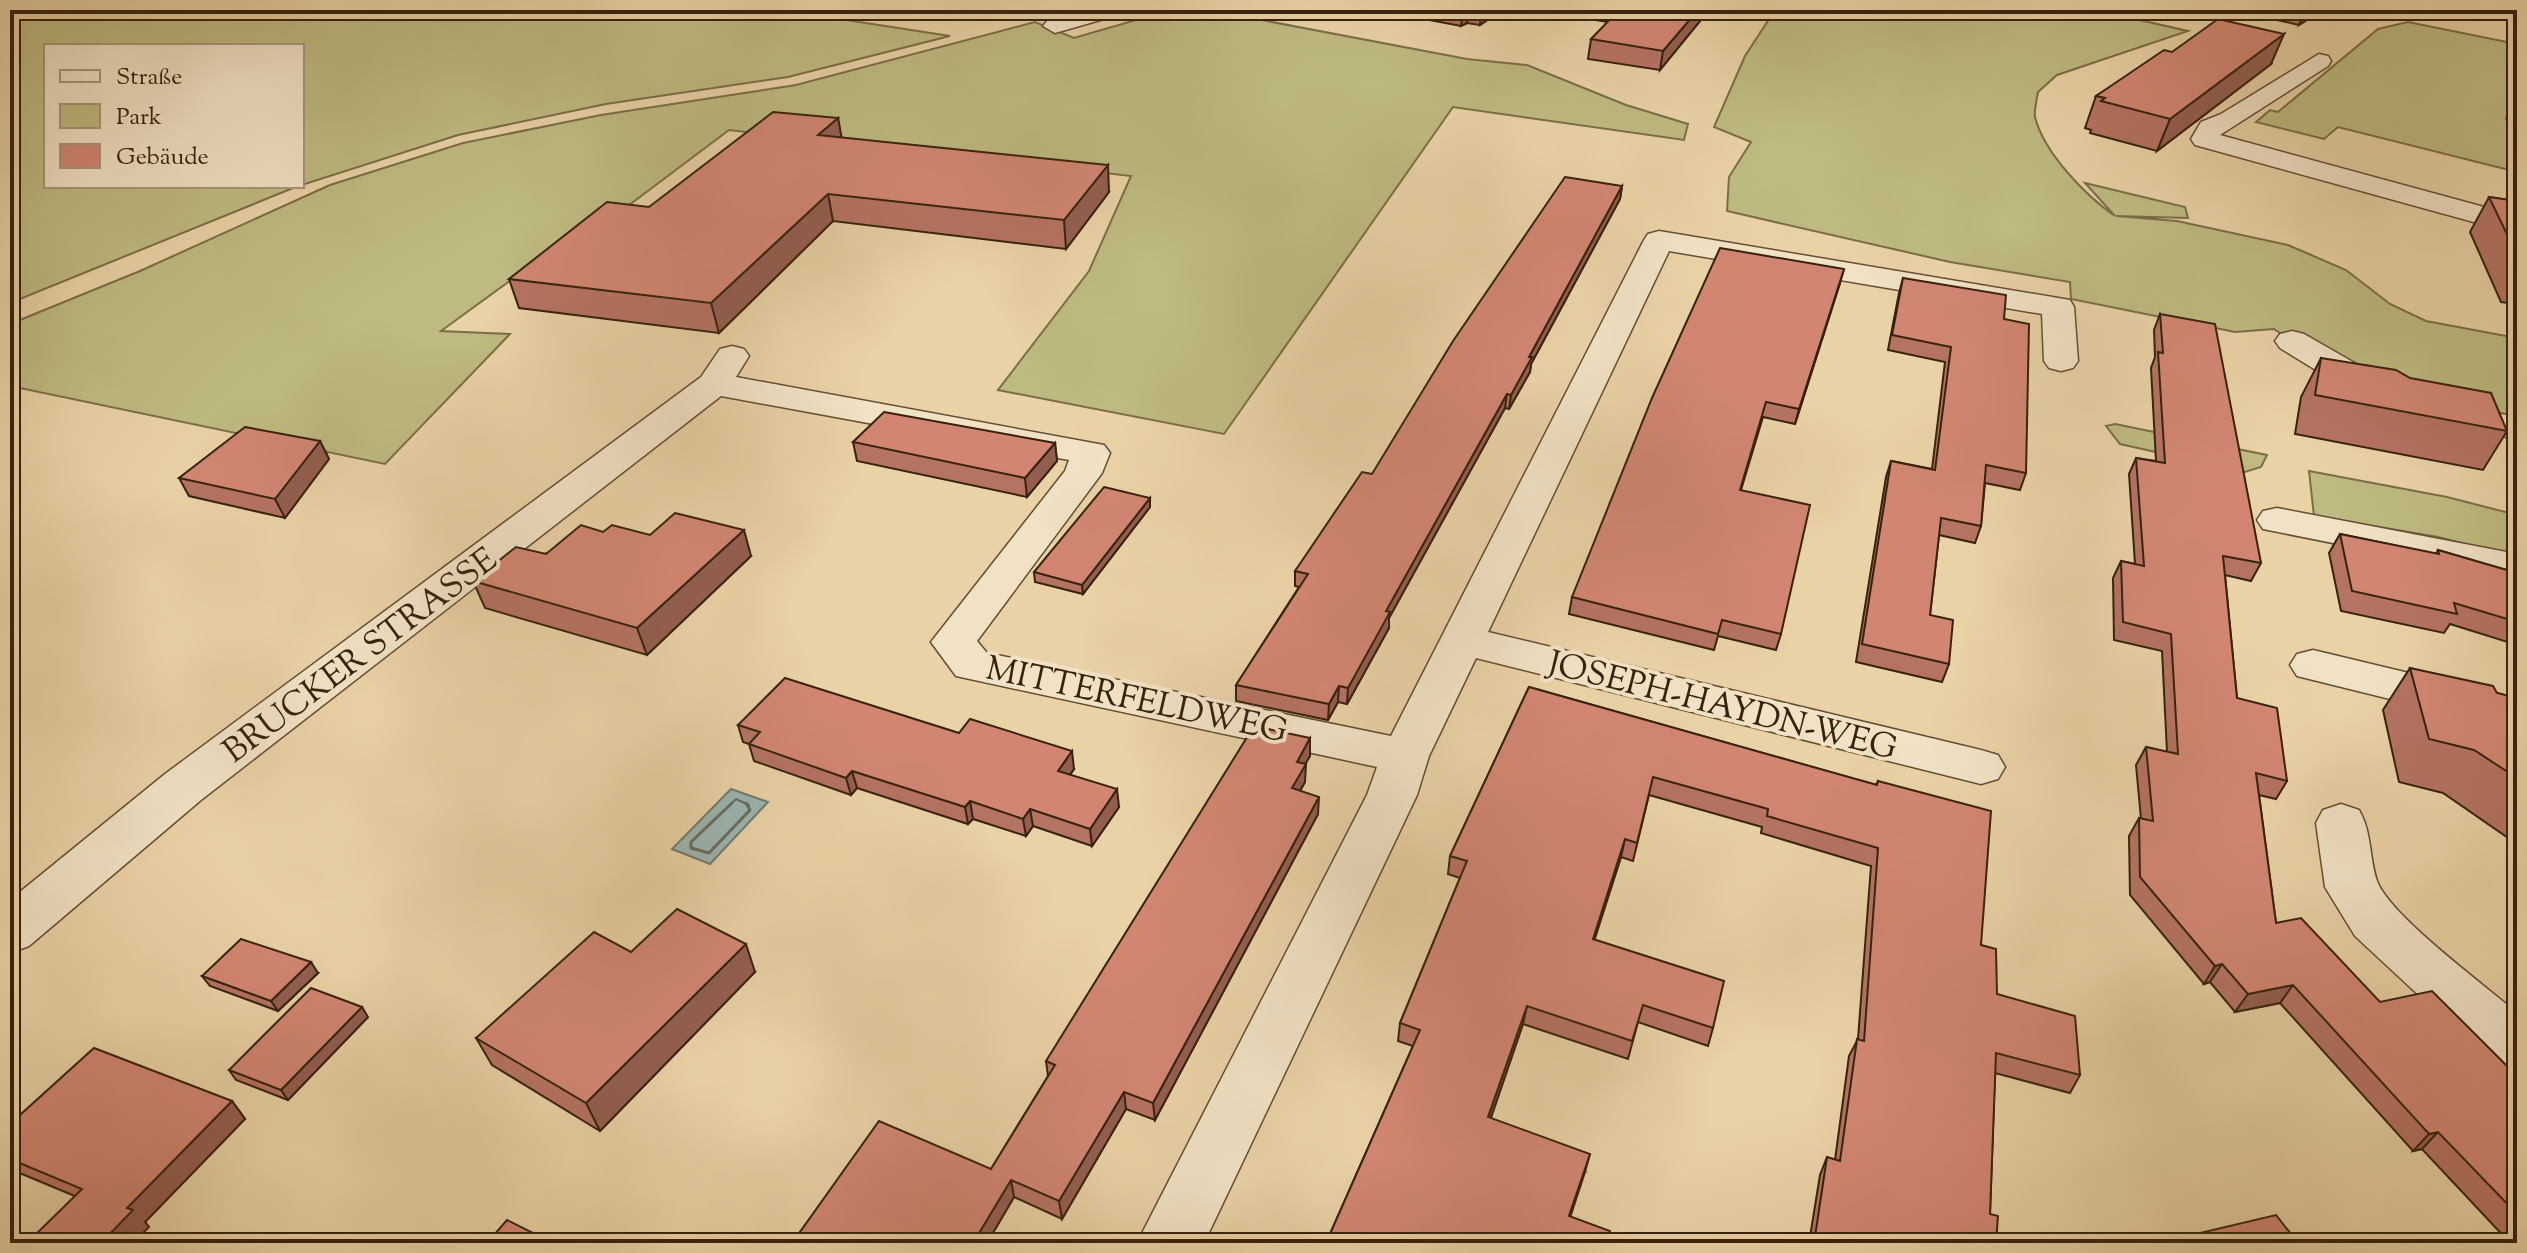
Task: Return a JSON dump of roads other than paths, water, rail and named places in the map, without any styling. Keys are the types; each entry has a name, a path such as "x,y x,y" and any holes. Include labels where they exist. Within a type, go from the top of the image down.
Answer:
{"street":[{"path":"1055,26 1110,10"},
{"path":"2319,61 2230,120 2210,128 2205,139 2517,225"},
{"path":"1170,1243 1392,795 1405,756 1659,240 2058,307 2061,361"},
{"path":"2292,341 2409,408 2517,428"},
{"name":"MITTERFELDWEG","path":"723,370 1091,453 1083,473 953,642 972,665 1405,756"},
{"name":"BRUCKER STRASSE","path":"10,931 183,787 723,370"},
{"path":"2277,520 2517,567"},
{"name":"JOSEPH-HAYDN-WEG","path":"1464,641 1981,767"},
{"path":"2313,665 2502,711 2517,720"},
{"path":"2341,823 2352,887 2374,921 2517,1049"}],"water":[{"path":"731,789 768,802 710,864 672,849"}]}
